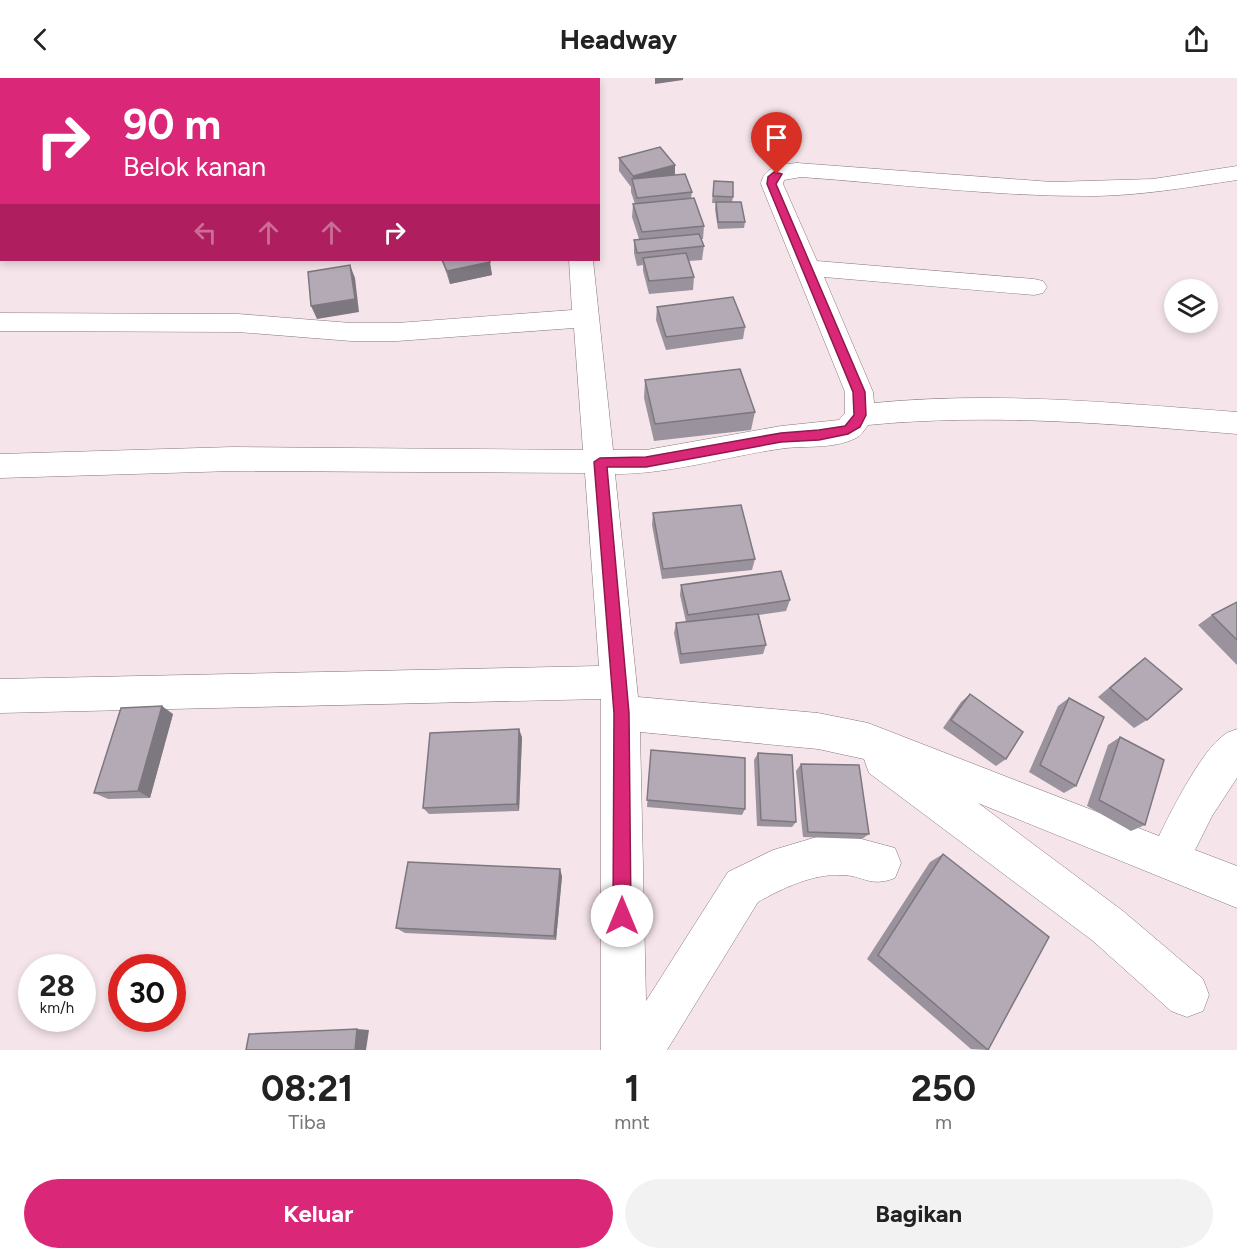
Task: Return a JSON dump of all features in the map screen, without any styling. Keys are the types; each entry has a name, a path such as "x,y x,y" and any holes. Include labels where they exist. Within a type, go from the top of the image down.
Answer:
{"street":[{"path":"0,466 232,459 646,462 781,437 819,435 848,430 860,415 859,392 772,184 773,177 790,170 1052,189 1087,189 1153,186 1237,173"},
{"path":"580,261 620,697 624,1050"},
{"path":"807,268 1034,286"},
{"path":"0,322 238,323 351,332 398,332 585,318"},
{"path":"860,415 909,408 1021,407 1237,423"},
{"path":"0,696 620,697 868,741 1237,887"},
{"path":"852,738 974,825 1108,926 1187,994"},
{"path":"1168,861 1186,821 1210,779 1237,748"},
{"path":"641,1050 743,887 773,871 820,856 843,854 880,863"}],"building":[{"path":"660,147 675,165 633,176 619,158"},
{"path":"685,174 692,192 637,198 632,179"},
{"path":"714,181 733,182 733,197 713,196"},
{"path":"694,198 704,226 642,232 633,204"},
{"path":"716,202 741,202 745,222 718,222"},
{"path":"699,234 704,246 637,253 634,240"},
{"path":"686,253 694,277 649,281 643,258"},
{"path":"442,261 490,262 447,271"},
{"path":"350,265 355,299 311,306 308,272"},
{"path":"733,297 745,327 666,337 657,307"},
{"path":"740,369 755,412 655,424 645,380"},
{"path":"741,505 755,559 663,569 653,513"},
{"path":"781,571 790,600 688,615 681,585"},
{"path":"1237,602 1237,640 1212,615"},
{"path":"758,614 766,645 681,654 676,623"},
{"path":"1145,658 1182,689 1147,720 1110,688"},
{"path":"970,694 1023,732 1006,759 951,720"},
{"path":"1069,698 1104,717 1076,786 1040,765"},
{"path":"162,706 138,791 94,793 121,708"},
{"path":"519,729 517,804 423,808 430,733"},
{"path":"1120,737 1164,760 1145,825 1099,800"},
{"path":"651,750 745,758 745,809 647,800"},
{"path":"758,753 792,755 796,822 761,820"},
{"path":"801,764 859,765 869,834 808,832"},
{"path":"943,854 1049,937 988,1050 878,955"},
{"path":"408,862 560,869 554,936 396,928"},
{"path":"357,1029 355,1050 246,1050 249,1034"}],"route":[{"path":"622,916 621,713 600,462 646,462 781,437 819,435 848,430 860,415 859,392 772,184 771,180 777,174"}]}
